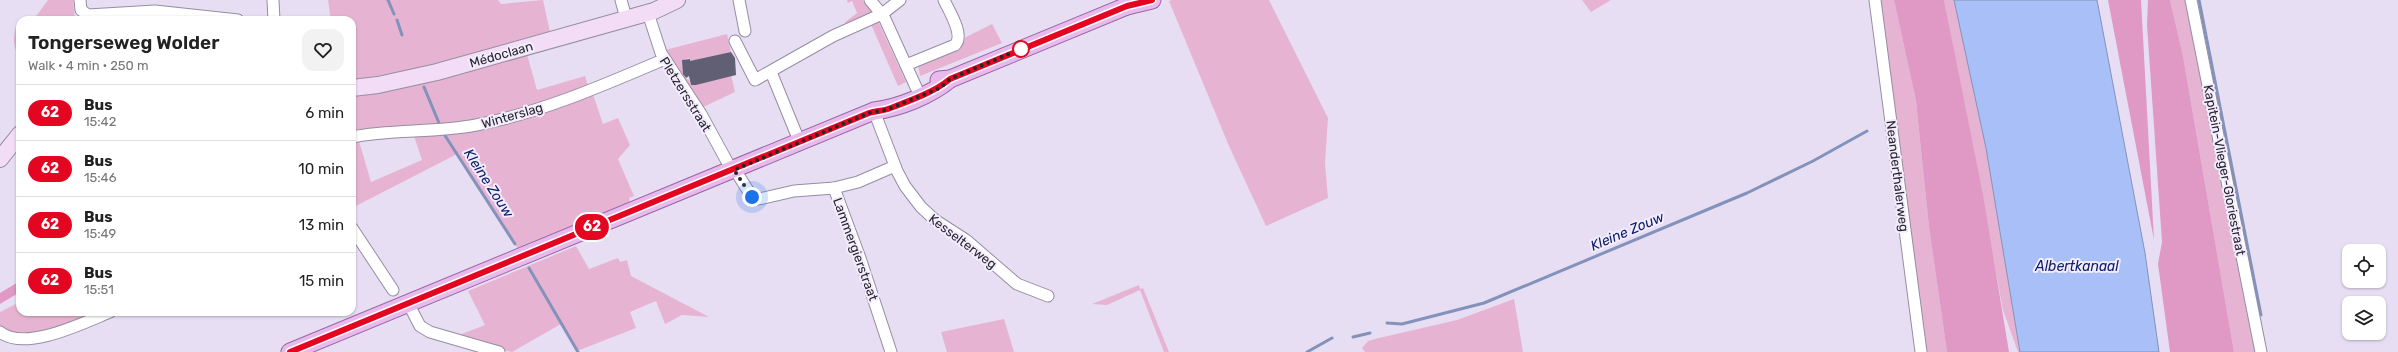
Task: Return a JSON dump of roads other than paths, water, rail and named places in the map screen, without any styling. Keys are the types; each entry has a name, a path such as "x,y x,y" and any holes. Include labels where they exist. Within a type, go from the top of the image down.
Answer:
{"main road":[{"path":"290,352 800,143 874,111 883,103 918,92 937,81 950,79 1130,3 1152,0"}],"street":[{"path":"80,0 82,12 88,16 131,12 174,12 206,16"},
{"path":"273,0 274,16"},
{"path":"621,0 626,18"},
{"name":"Médoclaan","path":"356,87 383,84 437,72 648,13 664,8 677,0"},
{"path":"739,0 745,31"},
{"path":"870,0 882,14 918,92"},
{"path":"735,41 755,80 833,36 882,14 900,0"},
{"path":"906,65 955,45 958,40 959,34 944,0"},
{"name":"Neanderthalerweg","path":"1875,0 1921,352"},
{"name":"Kapitein-Vlieger-Gloriestraat","path":"2191,0 2261,352"},
{"name":"Pletzersstraat","path":"648,13 655,39 665,59 734,170"},
{"name":"Winterslag","path":"356,138 451,129 492,122 518,115 588,90 665,59"},
{"path":"766,74 800,143"},
{"name":"Kesselterweg","path":"874,111 895,166 905,186 927,213 966,240 1017,284 1048,296"},
{"path":"2,151 16,138"},
{"path":"834,188 858,182 895,166"},
{"name":"Lammergierstraat","path":"734,170 749,194 754,198 794,191 834,188 862,264 891,352"},
{"path":"356,234 393,290"},
{"path":"408,303 414,318 425,330 499,352"},
{"path":"0,332 7,338 18,341 36,339 99,316"}],"water":[{"name":"Albertkanaal","path":"1954,0 2097,0 2145,253 2159,352 2020,352 1986,148"}],"waterway":[{"name":"Kleine Zouw","path":"388,0 394,14"},
{"path":"2199,0 2261,315"},
{"name":"Kleine Zouw","path":"397,20 402,35"},
{"name":"Kleine Zouw","path":"424,87 439,123"},
{"name":"Kleine Zouw","path":"1387,323 1402,324 1484,303 1747,193 1813,161 1867,131"},
{"name":"Kleine Zouw","path":"444,134 515,244"},
{"name":"Kleine Zouw","path":"529,268 578,352"},
{"name":"Kleine Zouw","path":"1353,337 1370,333"},
{"name":"Kleine Zouw","path":"1307,352 1332,338"}]}
